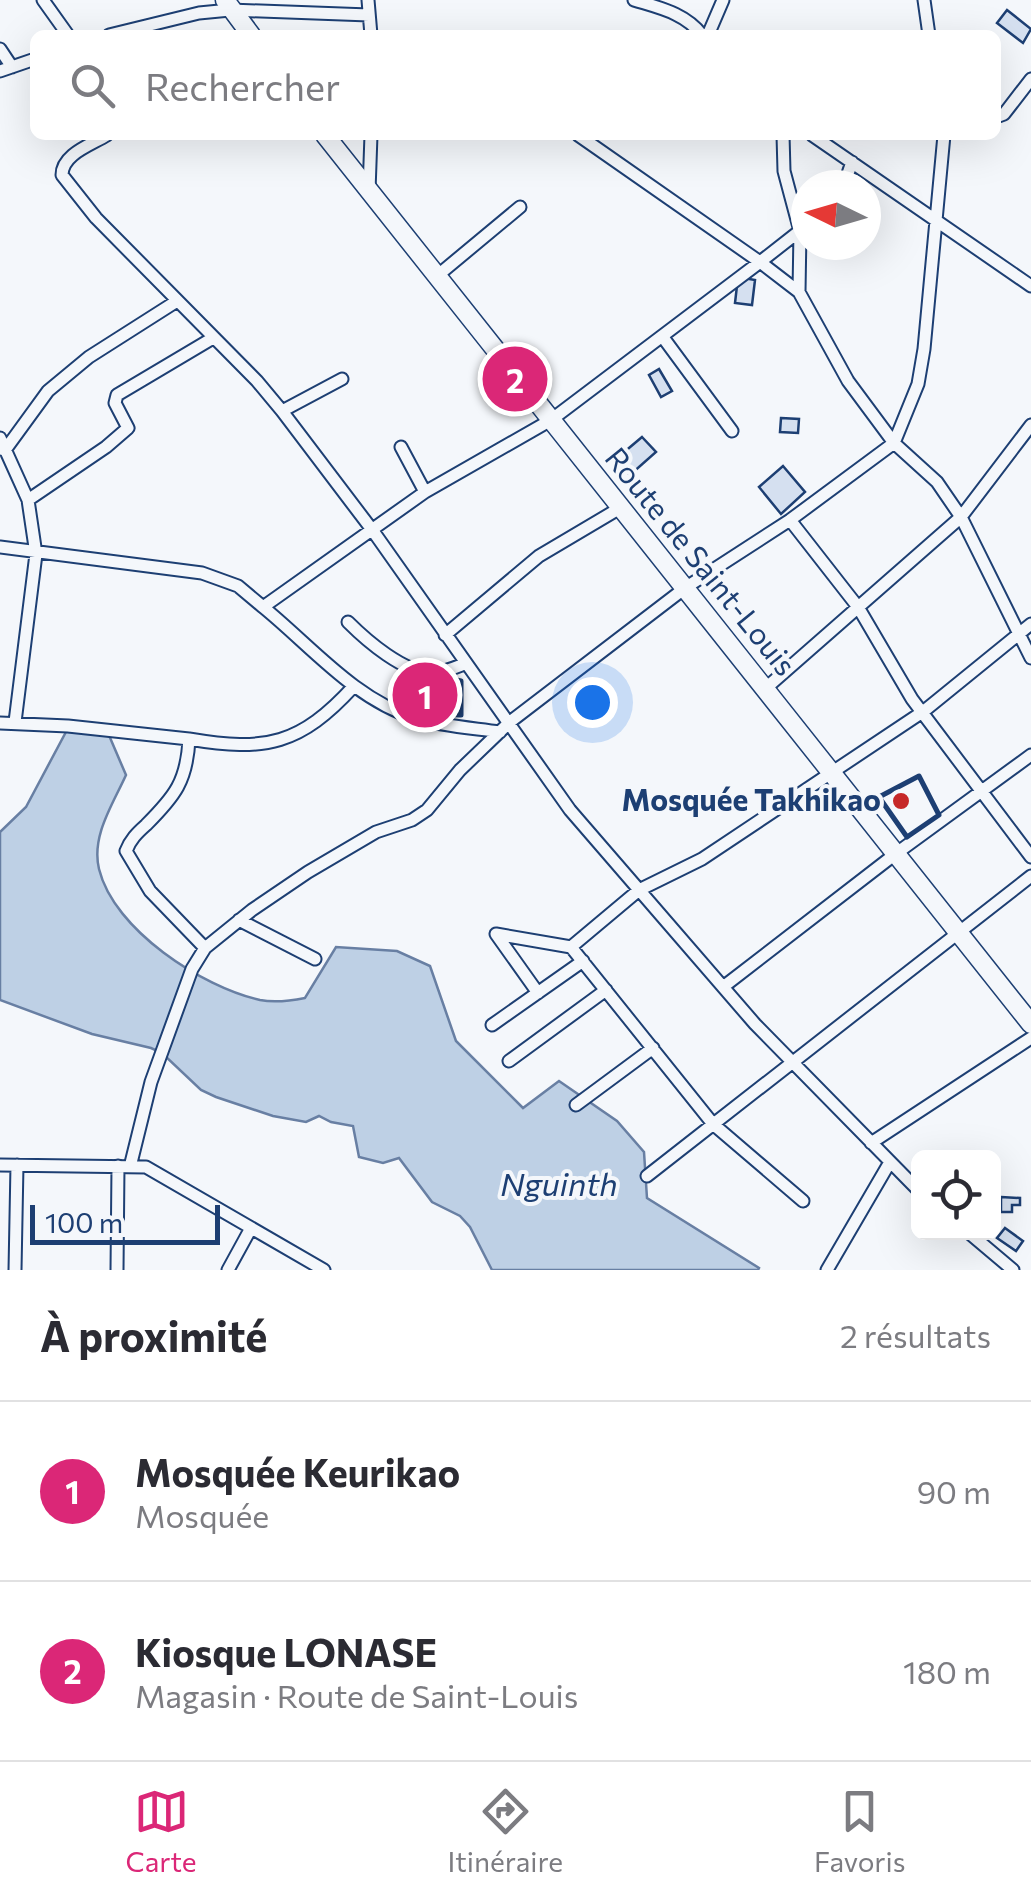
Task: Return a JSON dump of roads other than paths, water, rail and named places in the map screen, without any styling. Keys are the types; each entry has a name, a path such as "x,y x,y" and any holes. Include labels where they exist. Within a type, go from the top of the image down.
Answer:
{"main road":[{"path":"228,5 247,30"},
{"name":"Route de Saint-Louis","path":"329,140 1031,1024"}],"street":[{"path":"44,0 65,30"},
{"path":"368,0 370,30"},
{"path":"634,0 677,14 699,30"},
{"path":"707,30 722,0"},
{"path":"924,0 927,30"},
{"path":"128,30 228,5 369,15"},
{"path":"0,49 6,69 30,61"},
{"path":"1001,115 1031,78"},
{"path":"99,140 66,160 62,175 96,218 282,410 373,530 570,810 791,1062 911,1183"},
{"path":"369,192 371,140"},
{"path":"585,140 799,292 848,381 894,443 938,482 961,517 1031,658"},
{"path":"783,140 784,171 791,192"},
{"path":"819,140 1031,286"},
{"path":"117,1270 124,1166 192,969 204,948 308,872 376,832 412,820 427,810 460,770 510,722 684,588 790,520 894,443 918,384 924,348 943,140"},
{"path":"849,170 852,162"},
{"path":"437,276 520,207"},
{"path":"263,608 424,492 551,420 791,238"},
{"path":"799,292 801,260"},
{"path":"15,722 36,554 28,500 2,446 48,391 89,357 177,301"},
{"path":"662,336 732,430"},
{"path":"28,500 128,428 115,403 117,395 213,338"},
{"path":"282,410 342,379"},
{"path":"766,688 961,517 1031,425"},
{"path":"401,447 424,492"},
{"path":"445,635 539,556 620,508"},
{"path":"790,520 858,607 906,690 1031,857"},
{"path":"0,547 202,573 238,586 354,686 414,718 500,732"},
{"path":"348,622 374,648 422,672 438,673 464,664"},
{"path":"571,947 640,890 702,859 924,711 1031,624"},
{"path":"0,723 150,733 230,746 274,742 307,728 354,686"},
{"path":"189,739 184,778 166,805 130,841 126,851 150,890 204,948"},
{"path":"724,987 1031,755"},
{"path":"648,1176 1031,876"},
{"path":"239,920 315,959"},
{"path":"538,993 496,934 571,947 713,1124 803,1201"},
{"path":"492,1025 583,962"},
{"path":"509,1061 606,990"},
{"path":"871,1144 1031,1038"},
{"path":"576,1104 653,1048"},
{"path":"827,1270 890,1162"},
{"path":"0,1164 146,1167 324,1270"},
{"path":"0,1261 15,1266 17,1165"},
{"path":"228,1270 251,1228"},
{"path":"977,1240 1013,1270"}],"water":[{"name":"Nguinth","path":"67,730 108,733 126,775 101,832 99,869 122,913 163,952 212,983 271,1001 305,998 336,947 397,951 430,966 456,1041 523,1108 559,1081 617,1121 644,1152 647,1198 758,1270 492,1270 470,1227 460,1216 432,1202 399,1158 383,1163 359,1157 353,1126 319,1116 306,1122 273,1116 216,1097 201,1090 162,1053 151,1048 92,1034 0,1000 0,832 26,807"}],"place":[{"name":"Kiosque LONASE","path":"515,379"},
{"name":"Mosquée Keurikao","path":"425,695"},
{"name":"Mosquée Takhikao","path":"901,801"}]}
